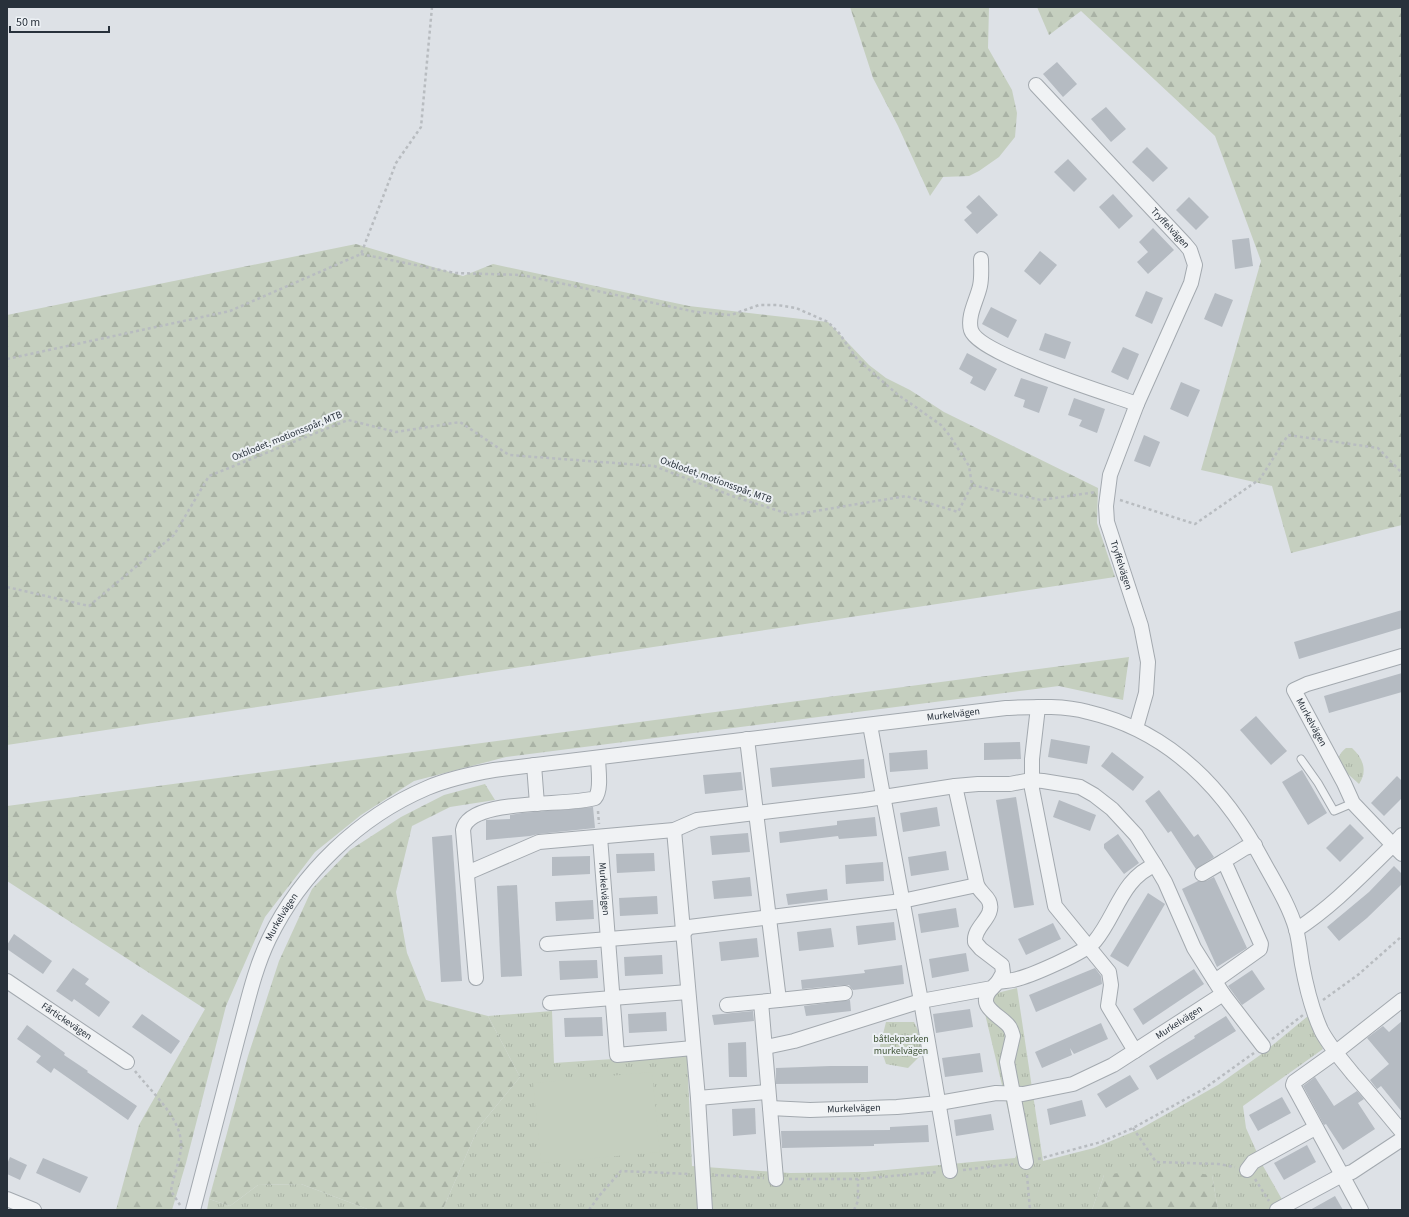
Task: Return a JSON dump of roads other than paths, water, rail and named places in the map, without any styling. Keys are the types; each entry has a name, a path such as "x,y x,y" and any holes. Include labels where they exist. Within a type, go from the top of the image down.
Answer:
{"street":[{"name":"Tryffelvägen","path":"1036,85 1185,244 1193,258 1195,266 1191,283 1137,404 1110,475 1107,496 1107,522 1141,626 1148,662 1146,693 1136,728"},
{"path":"981,259 980,288 970,323 971,331 979,341 1020,362 1137,404"},
{"name":"Murkelvägen","path":"1296,930 1317,916 1399,844 1353,803 1344,783 1294,690 1307,684 1402,656"},
{"path":"1038,707 1031,780 1043,852 1055,906 1109,972 1111,985 1108,1006 1135,1051"},
{"name":"Murkelvägen","path":"193,1210 254,978 268,940 303,884 330,854 372,818 428,788 470,775 534,765 1006,708 1038,707 1088,712 1136,728 1174,751 1203,776 1231,807 1255,845 1280,892 1296,930 1302,966 1312,1007 1322,1032 1336,1052 1402,1132"},
{"path":"870,725 921,1001 950,1171"},
{"path":"747,739 779,1000"},
{"path":"476,978 463,830 465,822 471,817 482,812 508,807 590,800 597,796 598,758"},
{"path":"534,765 537,804"},
{"path":"467,873 539,842 674,830 697,820 883,797 955,786 1010,784 1031,780 1080,787 1094,795 1112,809 1136,835 1165,882 1194,948 1223,994 1263,1046"},
{"path":"955,786 977,885 986,896 991,907 989,913 975,933 975,942 981,949 1002,965 1003,972 988,993 987,1002 989,1010 1007,1024 1014,1036 1006,1062 1026,1162"},
{"path":"674,830 698,1098 705,1210"},
{"name":"Murkelvägen","path":"600,837 617,1055 693,1048"},
{"path":"1202,874 1245,848 1255,845"},
{"path":"1215,981 1257,952 1261,944 1224,861"},
{"path":"766,1047 794,1041 921,1001 1012,980 1088,948 1098,937 1129,885 1141,874 1155,865"},
{"path":"547,944 608,941 683,933 689,927 902,901 977,885"},
{"name":"Fårtickevägen","path":"7,981 127,1062"},
{"path":"550,1003 688,992"},
{"path":"727,1005 845,993"},
{"name":"Murkelvägen","path":"770,1108 810,1110 858,1109 939,1103 1012,1092 1023,1094 1073,1084 1113,1065 1223,994"},
{"path":"1362,1210 1295,1091 1294,1082 1336,1052 1402,1000"},
{"path":"761,1002 776,1179"},
{"path":"698,1098 768,1092"},
{"path":"1247,1170 1253,1162 1315,1128"},
{"path":"1274,1207 1342,1175 1352,1172 1402,1139"},
{"path":"7,1199 34,1210"}],"lane":[{"path":"1300,759 1318,783 1334,811 1353,803"}],"park label":[{"name":"båtlekparken murkelvägen","path":"901,1044"}]}
